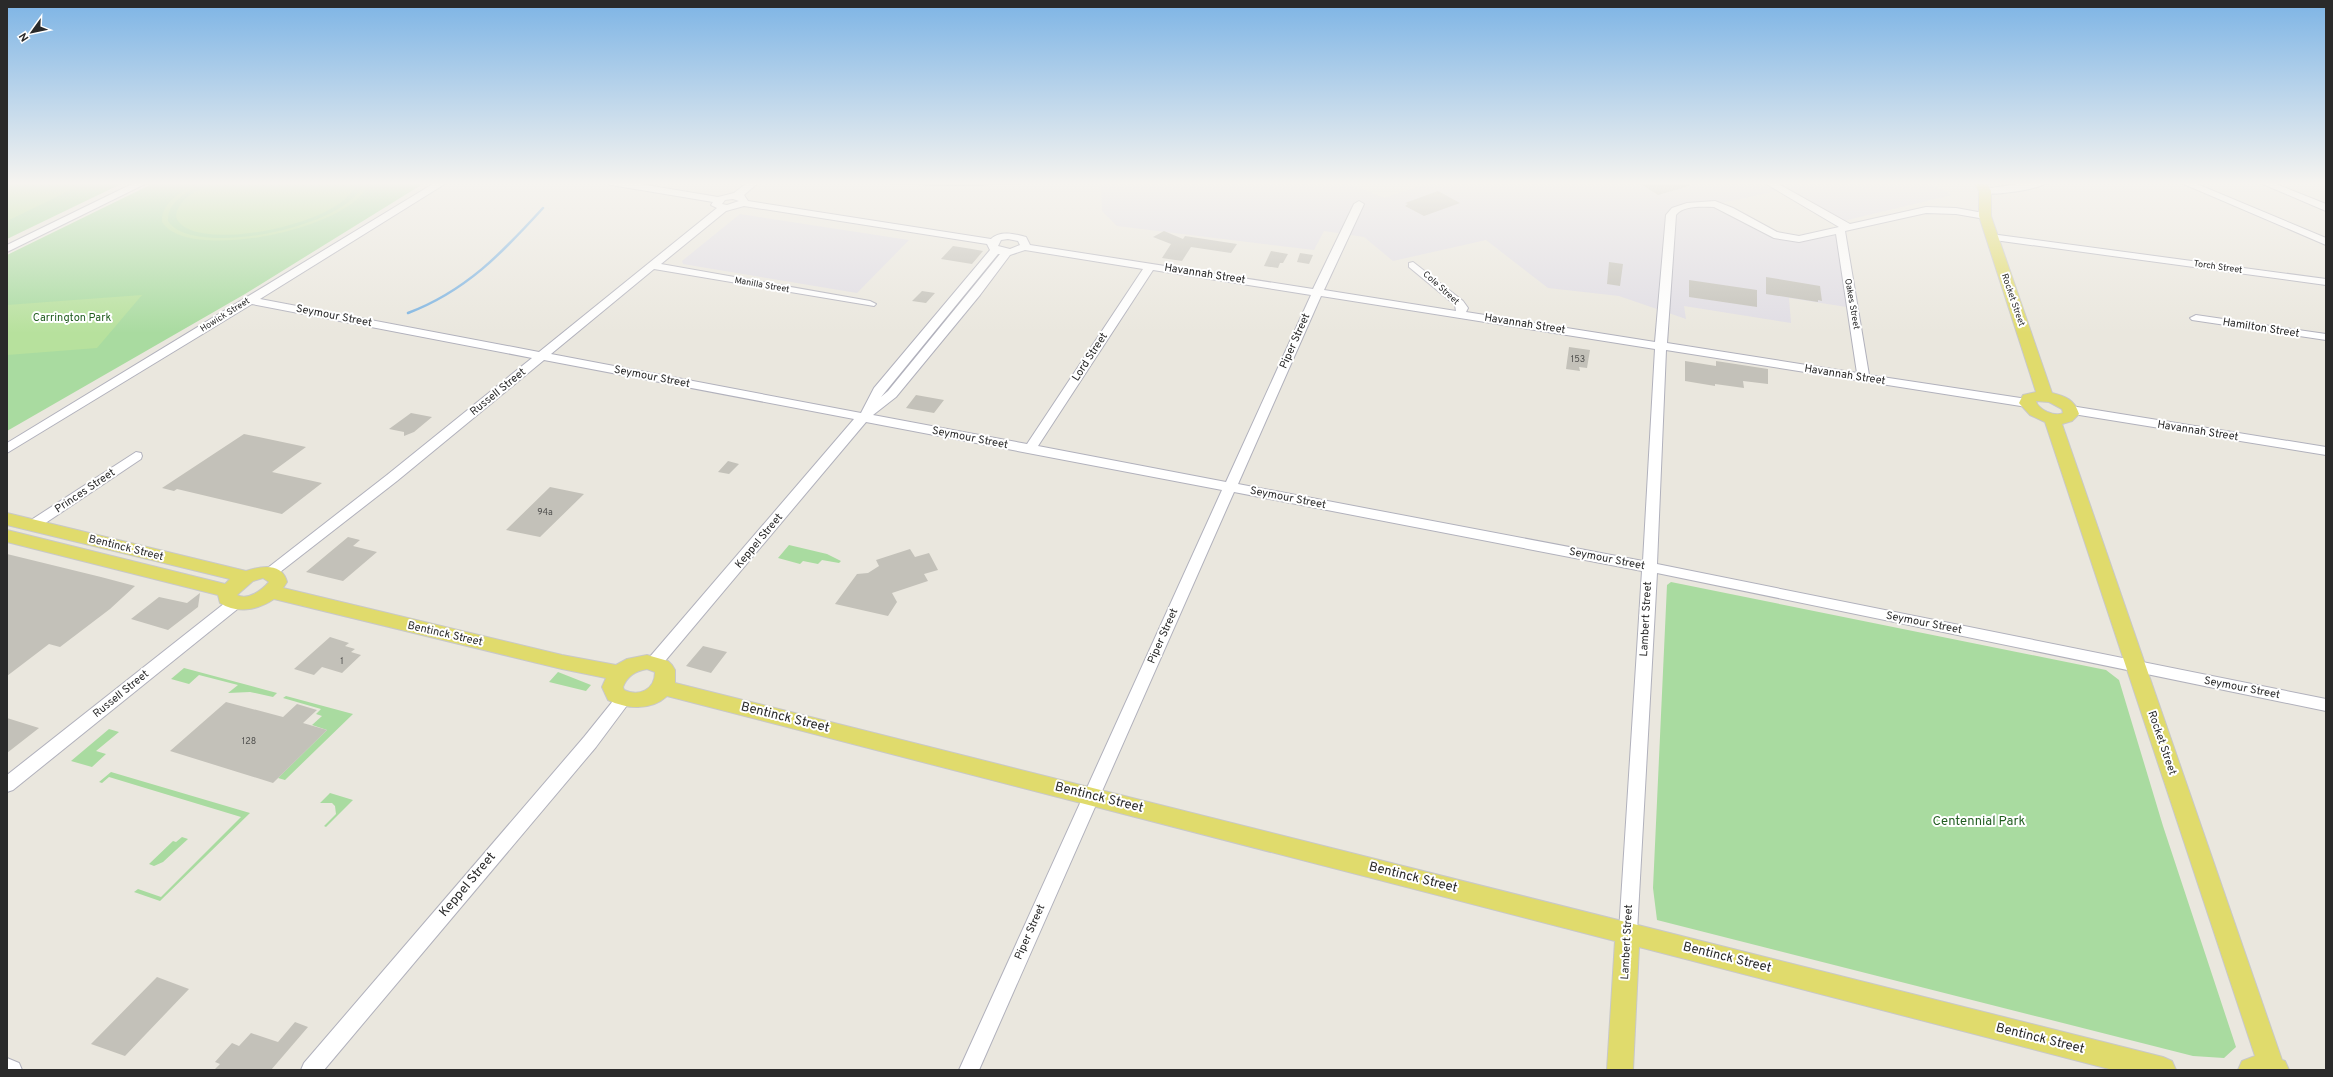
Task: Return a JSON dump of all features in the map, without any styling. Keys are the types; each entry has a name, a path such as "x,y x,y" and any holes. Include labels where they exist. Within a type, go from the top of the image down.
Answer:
{"main road":[{"name":"Rocket Street","path":"1990,232 2045,396"},
{"path":"2045,396 2059,400 2071,410 2071,414 2065,418 2052,418 2033,410 2027,403 2029,398 2045,396"},
{"name":"Rocket Street","path":"2052,418 2137,666 2266,1070"},
{"name":"Bentinck Street","path":"7,519 246,576"},
{"name":"Bentinck Street","path":"7,536 231,597"},
{"path":"246,576 271,582 250,602 231,597 246,576"},
{"name":"Bentinck Street","path":"271,582 562,662 619,673"},
{"path":"640,663 654,663 665,670 665,681 656,693 639,700 623,700 613,692 612,686 619,673 640,663"},
{"name":"Bentinck Street","path":"662,687 1628,932 2163,1070"},
{"name":"Lambert Street","path":"1620,1070 1628,932"}],"street":[{"path":"7,249 41,232"},
{"name":"Howick Street","path":"7,449 360,232"},
{"name":"Russell Street","path":"271,582 542,356 654,266 690,232"},
{"path":"914,232 999,248 1024,247 1024,241 1013,236 998,238 999,248"},
{"name":"Piper Street","path":"969,1070 1229,487 1347,232"},
{"name":"Lambert Street","path":"1628,932 1658,428 1661,346 1670,232"},
{"name":"Lambert Street","path":"1768,232 1787,239 1807,239 1832,232"},
{"name":"Oakes Street","path":"1844,232 1864,378"},
{"path":"2299,232 2326,244"},
{"name":"Torch Street","path":"1991,237 2326,282"},
{"name":"Havannah Street","path":"1024,247 2027,403"},
{"name":"Keppel Street","path":"863,418 878,391 999,248"},
{"name":"Keppel Street","path":"654,663 863,418 892,394 976,293 999,248"},
{"name":"Cole Street","path":"1413,265 1459,303 1462,308 1460,314"},
{"name":"Manilla Street","path":"654,266 870,304"},
{"name":"Lord Street","path":"1030,449 1150,266"},
{"path":"963,290 976,293"},
{"name":"Seymour Street","path":"249,300 1649,567 2326,705"},
{"name":"Hamilton Street","path":"2196,318 2326,337"},
{"path":"907,357 921,359"},
{"name":"Havannah Street","path":"2071,410 2326,451"},
{"name":"Princes Street","path":"33,525 136,456"},
{"name":"Russell Street","path":"7,785 231,597"},
{"name":"Keppel Street","path":"311,1070 590,742 623,700"},
{"path":"7,1068 12,1070"}],"shaded area":[{"path":"717,232 859,232 909,240 857,293 683,264 682,261"},
{"path":"1168,232 1323,232 1314,250"},
{"path":"1332,232 1773,232 1787,239 1827,232 1840,232 1853,308 1789,298 1791,323 1684,306 1686,319 1619,296 1548,288 1486,240 1393,261 1364,237"}],"green space":[{"path":"7,232 21,232 7,239"},
{"name":"Carrington Park","path":"53,232 345,232 245,294 7,431 7,255"},
{"path":"176,232 184,232 207,238 238,237 281,232 236,240 204,240"},
{"path":"202,232 252,232 238,234 210,234"},
{"path":"142,295 97,348 7,355 7,305"},
{"path":"789,545 827,554 841,561 839,563 822,560 818,564 803,561 800,564 778,558"},
{"name":"Centennial Park","path":"1671,582 2106,670 2119,680 2163,826 2236,1047 2224,1058 2193,1056 1657,920 1653,888 1667,585"},
{"path":"184,668 277,693 273,697 250,692 228,693 238,685 199,675 189,684 171,679"},
{"path":"558,672 591,685 586,691 549,682"},
{"path":"286,696 353,714 285,780 278,778 327,730 312,725 322,716 316,714 321,709 283,698"},
{"path":"109,729 119,732 96,751 106,754 92,767 71,761"},
{"path":"111,772 250,813 160,901 134,892 138,889 161,897 241,817 109,777 102,783 99,782"},
{"path":"330,793 353,800 326,827 324,826 336,814 335,806 332,803 320,803"},
{"path":"182,837 188,839 163,862 154,866 149,864 173,841 176,842"}],"building":[{"path":"1162,232 1167,232 1183,239 1185,236 1237,244 1231,253 1191,247 1182,261 1162,258 1171,244 1153,237"},
{"path":"953,246 983,251 972,264 941,259"},
{"path":"1271,251 1288,254 1283,263 1280,263 1278,268 1264,266"},
{"path":"1300,253 1313,255 1309,264 1297,262"},
{"path":"1609,262 1623,264 1620,286 1607,284"},
{"path":"1766,277 1820,286 1822,301 1818,300 1818,302 1766,294"},
{"path":"1689,280 1757,290 1757,307 1689,297"},
{"path":"922,291 935,293 926,303 912,301"},
{"path":"1569,347 1590,350 1587,368 1579,367 1580,371 1566,369"},
{"path":"1685,361 1716,366 1716,361 1768,369 1768,384 1743,381 1744,388 1715,384 1715,386 1685,381"},
{"path":"916,395 944,400 934,413 906,408"},
{"path":"411,413 432,417 414,432 404,436 404,432 389,429"},
{"path":"244,434 306,447 272,472 322,483 282,514 177,489 174,491 162,488"},
{"path":"728,461 739,464 729,474 718,472"},
{"path":"550,487 584,494 540,537 506,530"},
{"path":"348,537 360,540 353,546 377,552 343,581 306,572"},
{"path":"910,549 915,557 929,553 938,570 924,574 928,581 892,593 897,602 888,616 835,604 857,574 868,573 879,566 876,560"},
{"path":"7,554 135,586 110,609 60,647 49,644 7,676"},
{"path":"200,593 198,607 168,630 131,619 159,597 187,603"},
{"path":"330,637 349,643 345,646 355,649 351,652 361,655 342,673 322,667 314,675 294,669"},
{"path":"703,646 727,652 711,673 686,666"},
{"path":"226,702 283,717 297,704 317,710 303,723 327,730 273,783 170,751"},
{"path":"7,718 39,728 7,753"},
{"path":"157,977 189,989 125,1056 91,1044"},
{"path":"295,1022 308,1027 271,1070 214,1070 220,1064 215,1062 232,1043 239,1046 251,1033 278,1042"}],"waterway":[{"path":"408,313 448,294 465,282 498,255 520,232"}]}
